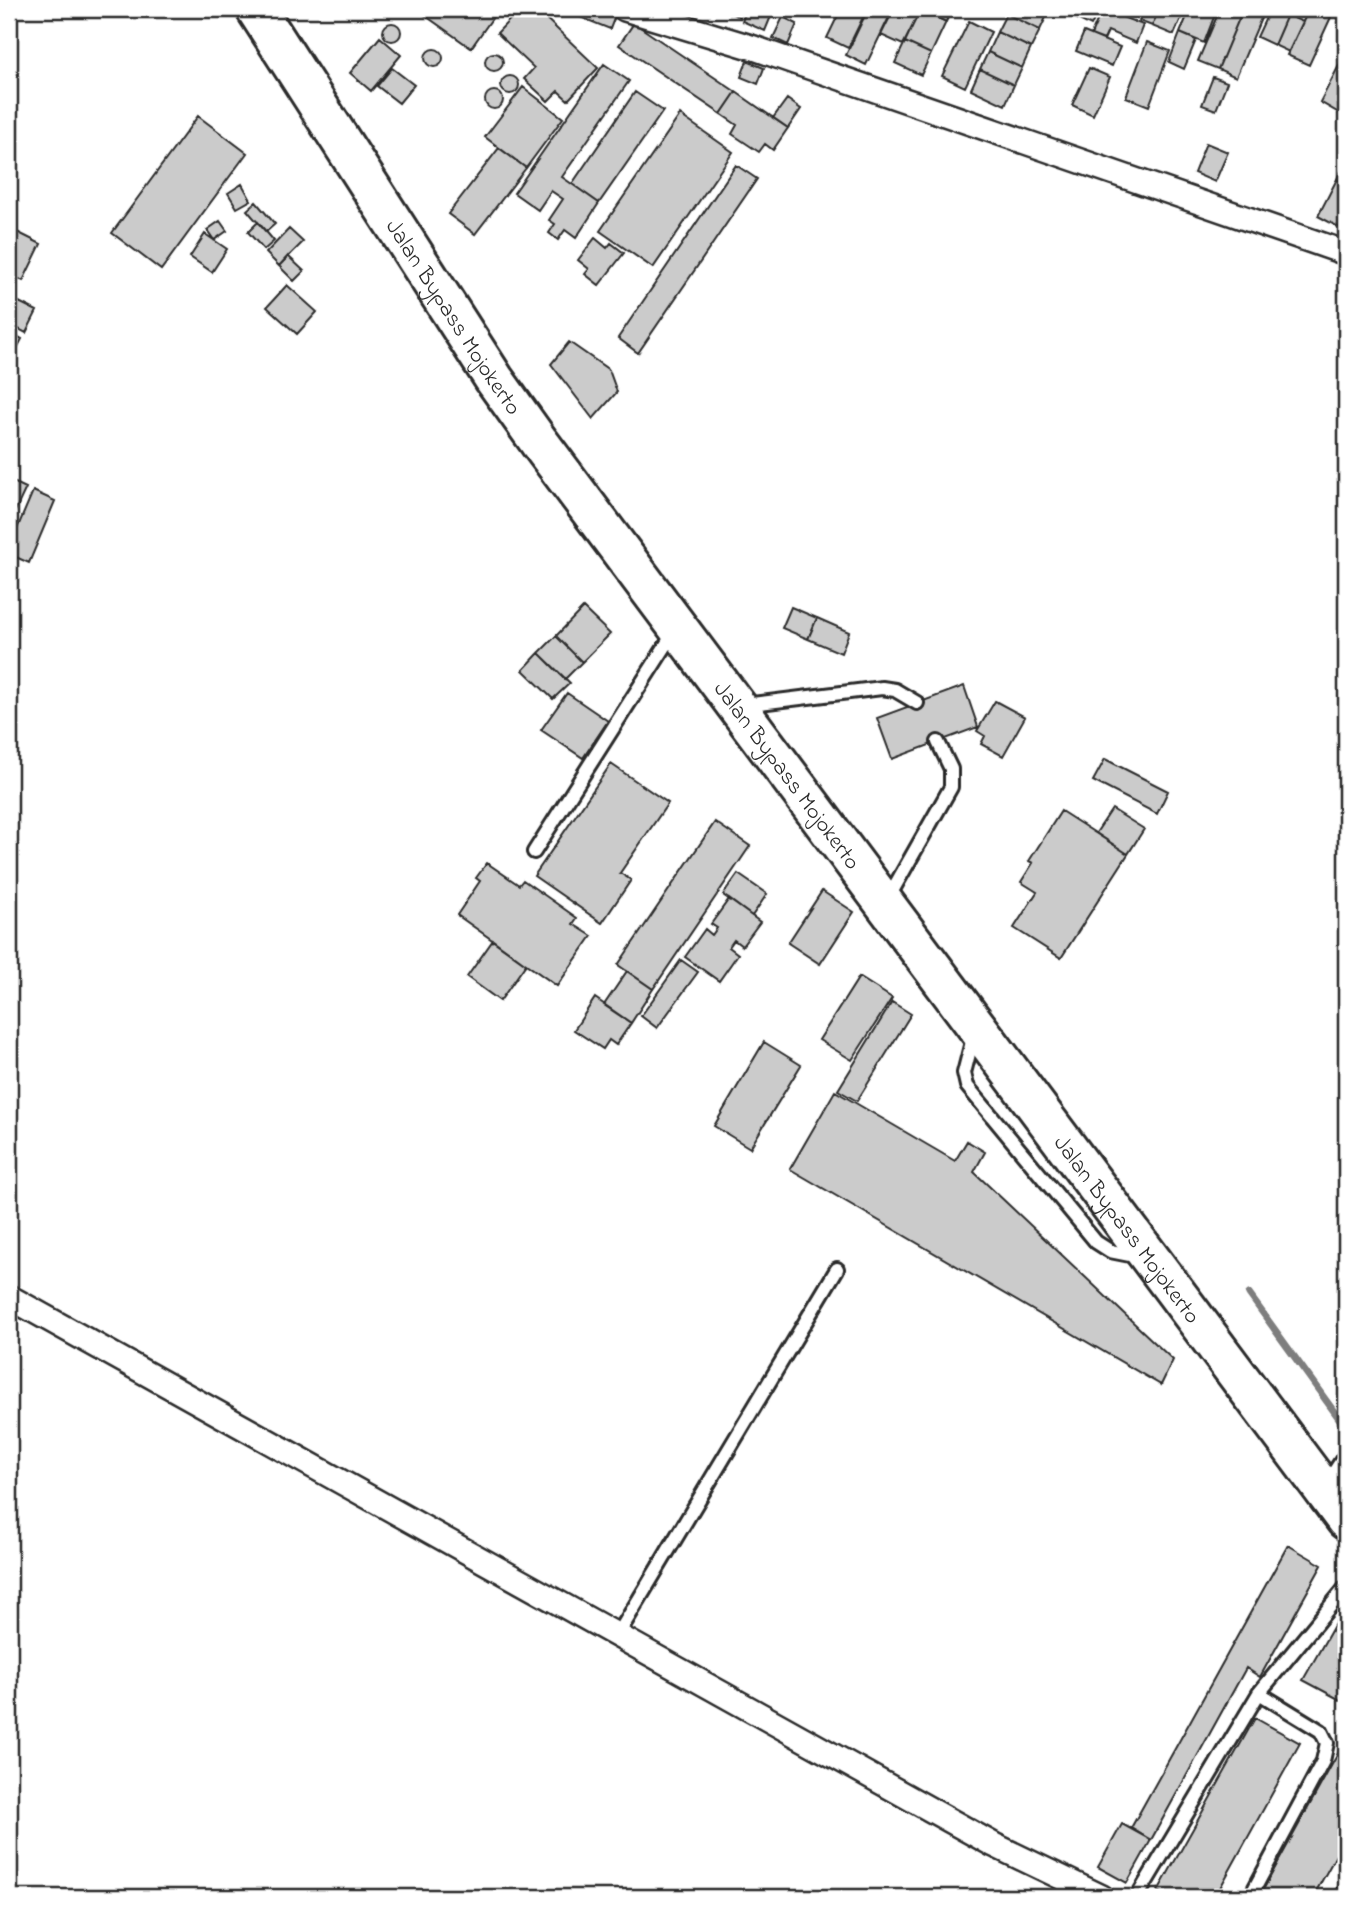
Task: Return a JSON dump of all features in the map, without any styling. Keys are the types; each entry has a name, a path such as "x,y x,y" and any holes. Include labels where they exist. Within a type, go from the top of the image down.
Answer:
{"highway":[{"name":"Jalan Bypass Mojokerto","path":"257,9 494,379 975,1029 1346,1520"}],"street":[{"path":"625,9 754,48 1346,253"},
{"path":"9,1297 993,1844 1102,1897"}],"lane":[{"path":"534,852 677,627"},
{"path":"737,706 882,688 895,690 917,703"},
{"path":"884,905 951,787 951,769 938,742"},
{"path":"617,1636 837,1269"},
{"path":"1323,1488 1346,1454"},
{"path":"1137,1897 1259,1693 1346,1587"},
{"path":"1250,1897 1323,1760 1328,1743 1321,1731 1259,1693"},
{"path":"1341,1897 1346,1889"}],"building":[{"path":"416,9 481,9 493,17 471,48"},
{"path":"520,9 536,9 598,68 568,100 558,91 548,101 524,79 534,68 497,33"},
{"path":"583,9 596,9 615,16 610,29 580,17"},
{"path":"720,9 743,9 740,17"},
{"path":"747,9 774,9 765,31 742,21"},
{"path":"841,9 867,9 848,48 827,38"},
{"path":"868,9 893,9 866,65 846,55"},
{"path":"894,9 917,17 903,45 881,35"},
{"path":"900,9 920,9 917,17"},
{"path":"921,9 952,9 946,22"},
{"path":"1008,9 1050,9 1040,30 1006,14"},
{"path":"1067,9 1099,9 1091,26 1065,13"},
{"path":"1102,9 1143,25 1136,43 1108,31 1104,40 1091,35"},
{"path":"1144,9 1159,9 1152,26 1139,21"},
{"path":"1159,9 1185,9 1174,35 1152,26"},
{"path":"1190,9 1217,9 1204,43 1180,33"},
{"path":"1220,9 1243,9 1218,69 1198,61"},
{"path":"1243,9 1265,9 1236,77 1218,69"},
{"path":"1270,9 1287,15 1274,45 1257,37"},
{"path":"1309,9 1331,17 1309,65 1287,55"},
{"path":"920,10 946,22 931,54 905,42"},
{"path":"1006,14 1040,30 1031,48 997,32"},
{"path":"1287,15 1303,22 1289,52 1274,45"},
{"path":"783,17 797,24 788,45 773,38"},
{"path":"969,21 991,32 965,87 942,76"},
{"path":"392,23 398,26 401,32 398,38 392,41 386,38 383,32 386,26"},
{"path":"634,23 736,92 721,114 619,45"},
{"path":"997,32 1031,48 1022,68 988,52"},
{"path":"1084,32 1120,47 1112,66 1076,51"},
{"path":"1180,33 1196,40 1184,69 1169,62"},
{"path":"380,37 401,55 371,91 350,73"},
{"path":"905,42 931,54 921,75 895,63"},
{"path":"1147,42 1170,51 1149,106 1126,97"},
{"path":"434,49 440,52 443,58 440,64 434,67 428,64 425,58 428,52"},
{"path":"988,52 1022,68 1014,85 980,69"},
{"path":"1346,52 1346,117 1320,102"},
{"path":"494,53 500,56 503,62 500,68 494,71 488,68 485,62 488,56"},
{"path":"747,61 764,68 758,84 741,77"},
{"path":"604,64 629,81 562,177 599,203 576,238 565,230 558,240 549,233 555,224 549,220 563,199 551,191 538,210 514,193"},
{"path":"392,68 414,85 399,103 377,86"},
{"path":"1089,68 1110,77 1093,115 1072,105"},
{"path":"980,69 1014,85 1005,105 971,89"},
{"path":"510,76 518,81 519,85 514,93 510,94 502,89 501,85 506,77"},
{"path":"1213,77 1227,82 1216,110 1202,105"},
{"path":"523,87 563,118 526,168 485,137"},
{"path":"494,91 500,94 503,100 500,106 494,109 488,106 485,100 488,94"},
{"path":"635,92 663,111 599,203 572,184"},
{"path":"736,92 788,128 773,150 765,144 759,152 732,134 737,125 721,114"},
{"path":"787,99 801,109 788,128 773,118"},
{"path":"680,115 733,152 653,268 600,231"},
{"path":"198,116 247,153 161,270 112,233"},
{"path":"1206,143 1228,152 1215,182 1194,173"},
{"path":"499,148 526,168 475,234 448,214"},
{"path":"1346,161 1346,183 1337,179"},
{"path":"736,165 757,179 638,353 618,338"},
{"path":"1337,179 1346,183 1346,231 1318,216"},
{"path":"242,184 251,200 237,208 228,193"},
{"path":"256,202 275,224 266,232 247,210"},
{"path":"220,221 227,231 214,240 207,230"},
{"path":"258,222 274,241 264,250 248,232"},
{"path":"9,228 41,244 23,281 9,274"},
{"path":"289,229 303,242 279,266 266,253"},
{"path":"205,234 227,249 212,272 190,257"},
{"path":"595,238 607,248 611,243 624,253 599,285 585,274 589,269 578,260"},
{"path":"288,256 304,271 294,281 279,266"},
{"path":"287,285 317,312 297,334 267,307"},
{"path":"9,297 37,311 26,333 9,324"},
{"path":"9,332 22,339 11,360 9,359"},
{"path":"569,342 609,370 617,392 593,419 551,364"},
{"path":"9,480 26,488 9,524"},
{"path":"33,491 55,501 29,563 9,554 9,548"},
{"path":"791,607 817,618 808,639 782,628"},
{"path":"583,608 610,634 582,662 556,636"},
{"path":"817,618 849,632 841,653 808,639"},
{"path":"556,636 582,662 565,679 539,653"},
{"path":"539,653 570,683 553,699 523,670"},
{"path":"964,686 978,727 892,759 877,718"},
{"path":"567,693 608,721 583,758 541,730"},
{"path":"995,701 1025,717 1003,756 981,744 985,736 977,731"},
{"path":"1105,759 1168,791 1157,814 1093,781"},
{"path":"611,764 668,803 620,873 631,880 602,923 534,876"},
{"path":"1112,809 1144,829 1128,854 1096,833"},
{"path":"1061,811 1128,854 1061,958 1014,928 1037,892 1021,882 1033,863 1029,861"},
{"path":"715,822 750,846 653,989 618,965"},
{"path":"487,863 519,885 523,880 577,918 573,924 592,936 557,986 457,915 480,881 476,878"},
{"path":"738,874 767,894 752,916 723,895"},
{"path":"822,891 854,912 820,964 788,943"},
{"path":"729,899 760,922 742,946 734,940 729,947 738,954 719,981 685,957 705,929 712,935 717,928 711,924"},
{"path":"493,940 526,964 500,1001 467,977"},
{"path":"681,960 698,972 657,1028 641,1016"},
{"path":"627,971 653,989 631,1023 604,1005"},
{"path":"859,977 892,998 852,1060 819,1040"},
{"path":"595,998 631,1023 616,1045 609,1040 603,1049 574,1030"},
{"path":"892,1002 911,1014 857,1101 838,1090"},
{"path":"764,1042 801,1065 750,1148 714,1126"},
{"path":"835,1091 955,1161 967,1141 985,1152 974,1172 1173,1360 1161,1385 790,1169"},
{"path":"1288,1545 1322,1565 1260,1677 1246,1668 1151,1840 1131,1828"},
{"path":"1336,1622 1346,1628 1346,1703 1303,1680"},
{"path":"1255,1718 1300,1743 1215,1897 1169,1897 1158,1891"},
{"path":"1346,1739 1346,1837 1313,1897 1259,1897"},
{"path":"1122,1824 1151,1840 1127,1883 1098,1867"}],"waterway":[{"path":"1249,1294 1346,1428"}]}
